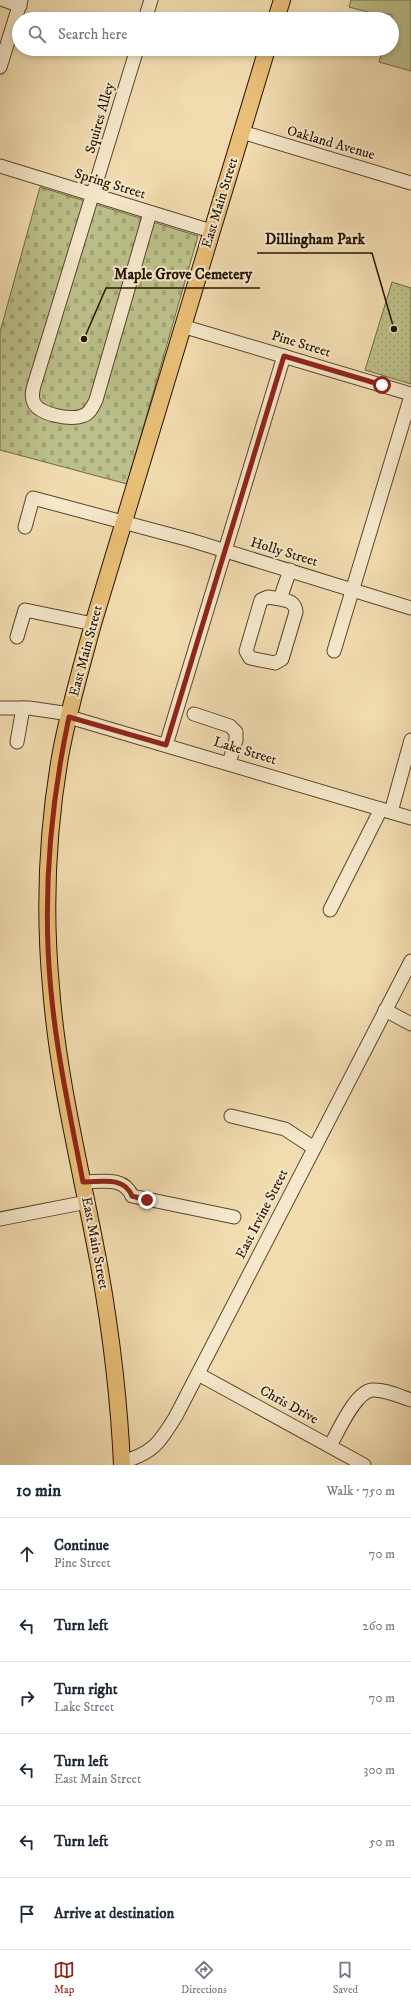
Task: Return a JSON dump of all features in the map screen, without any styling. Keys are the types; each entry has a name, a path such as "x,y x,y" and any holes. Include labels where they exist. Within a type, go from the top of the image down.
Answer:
{"main road":[{"path":"278,12 282,0"},
{"name":"East Main Street","path":"122,1464 113,1350 58,1047 51,990 48,933 48,868 53,806 60,756 69,715 93,624 265,56"}],"street":[{"path":"4,0 21,3"},
{"path":"148,12 151,0"},
{"path":"0,67 12,30"},
{"name":"Squires Alley","path":"135,56 32,394 34,404 53,415 68,417 83,416 91,410 96,400 150,213"},
{"name":"Oakland Avenue","path":"242,132 411,183"},
{"name":"Spring Street","path":"0,166 211,232"},
{"name":"Pine Street","path":"182,326 411,395"},
{"path":"166,745 284,356"},
{"path":"334,651 411,395"},
{"name":"Holly Street","path":"25,527 33,498 226,550 411,608"},
{"path":"280,599 290,570"},
{"path":"268,597 280,599 292,602 295,606 296,612 282,659 275,663 250,658 246,651 261,600 268,597"},
{"path":"17,637 25,610 93,624"},
{"name":"Lake Street","path":"0,708 23,708 69,715 411,818"},
{"path":"17,742 23,708"},
{"path":"194,714 230,726 236,732 236,740 229,763"},
{"path":"330,910 386,810 411,740"},
{"name":"East Irvine Street","path":"122,1464 147,1453 163,1438 198,1374 411,961"},
{"path":"385,1010 411,1024"},
{"path":"231,1116 285,1129 314,1148"},
{"path":"83,1182 120,1182 129,1188 132,1196 234,1217"},
{"path":"0,1219 87,1202"},
{"name":"Chris Drive","path":"198,1374 364,1465"},
{"path":"330,1446 345,1418 362,1394 370,1390 379,1391 411,1400"}],"green space":[{"path":"351,0 411,0 411,71 379,62 381,56 399,56 399,12 367,12 349,7"},
{"path":"40,187 198,236 127,484 0,450 0,332"},
{"path":"392,282 411,288 411,384 365,370"}],"place":[{"name":"Dillingham Park","path":"394,329"},
{"name":"Maple Grove Cemetery","path":"84,339"}],"route":[{"path":"147,1200 132,1196 129,1188 120,1182 83,1182 54,1024 49,965 48,868 56,784 60,756 69,717 166,745 284,356 382,385"}]}
